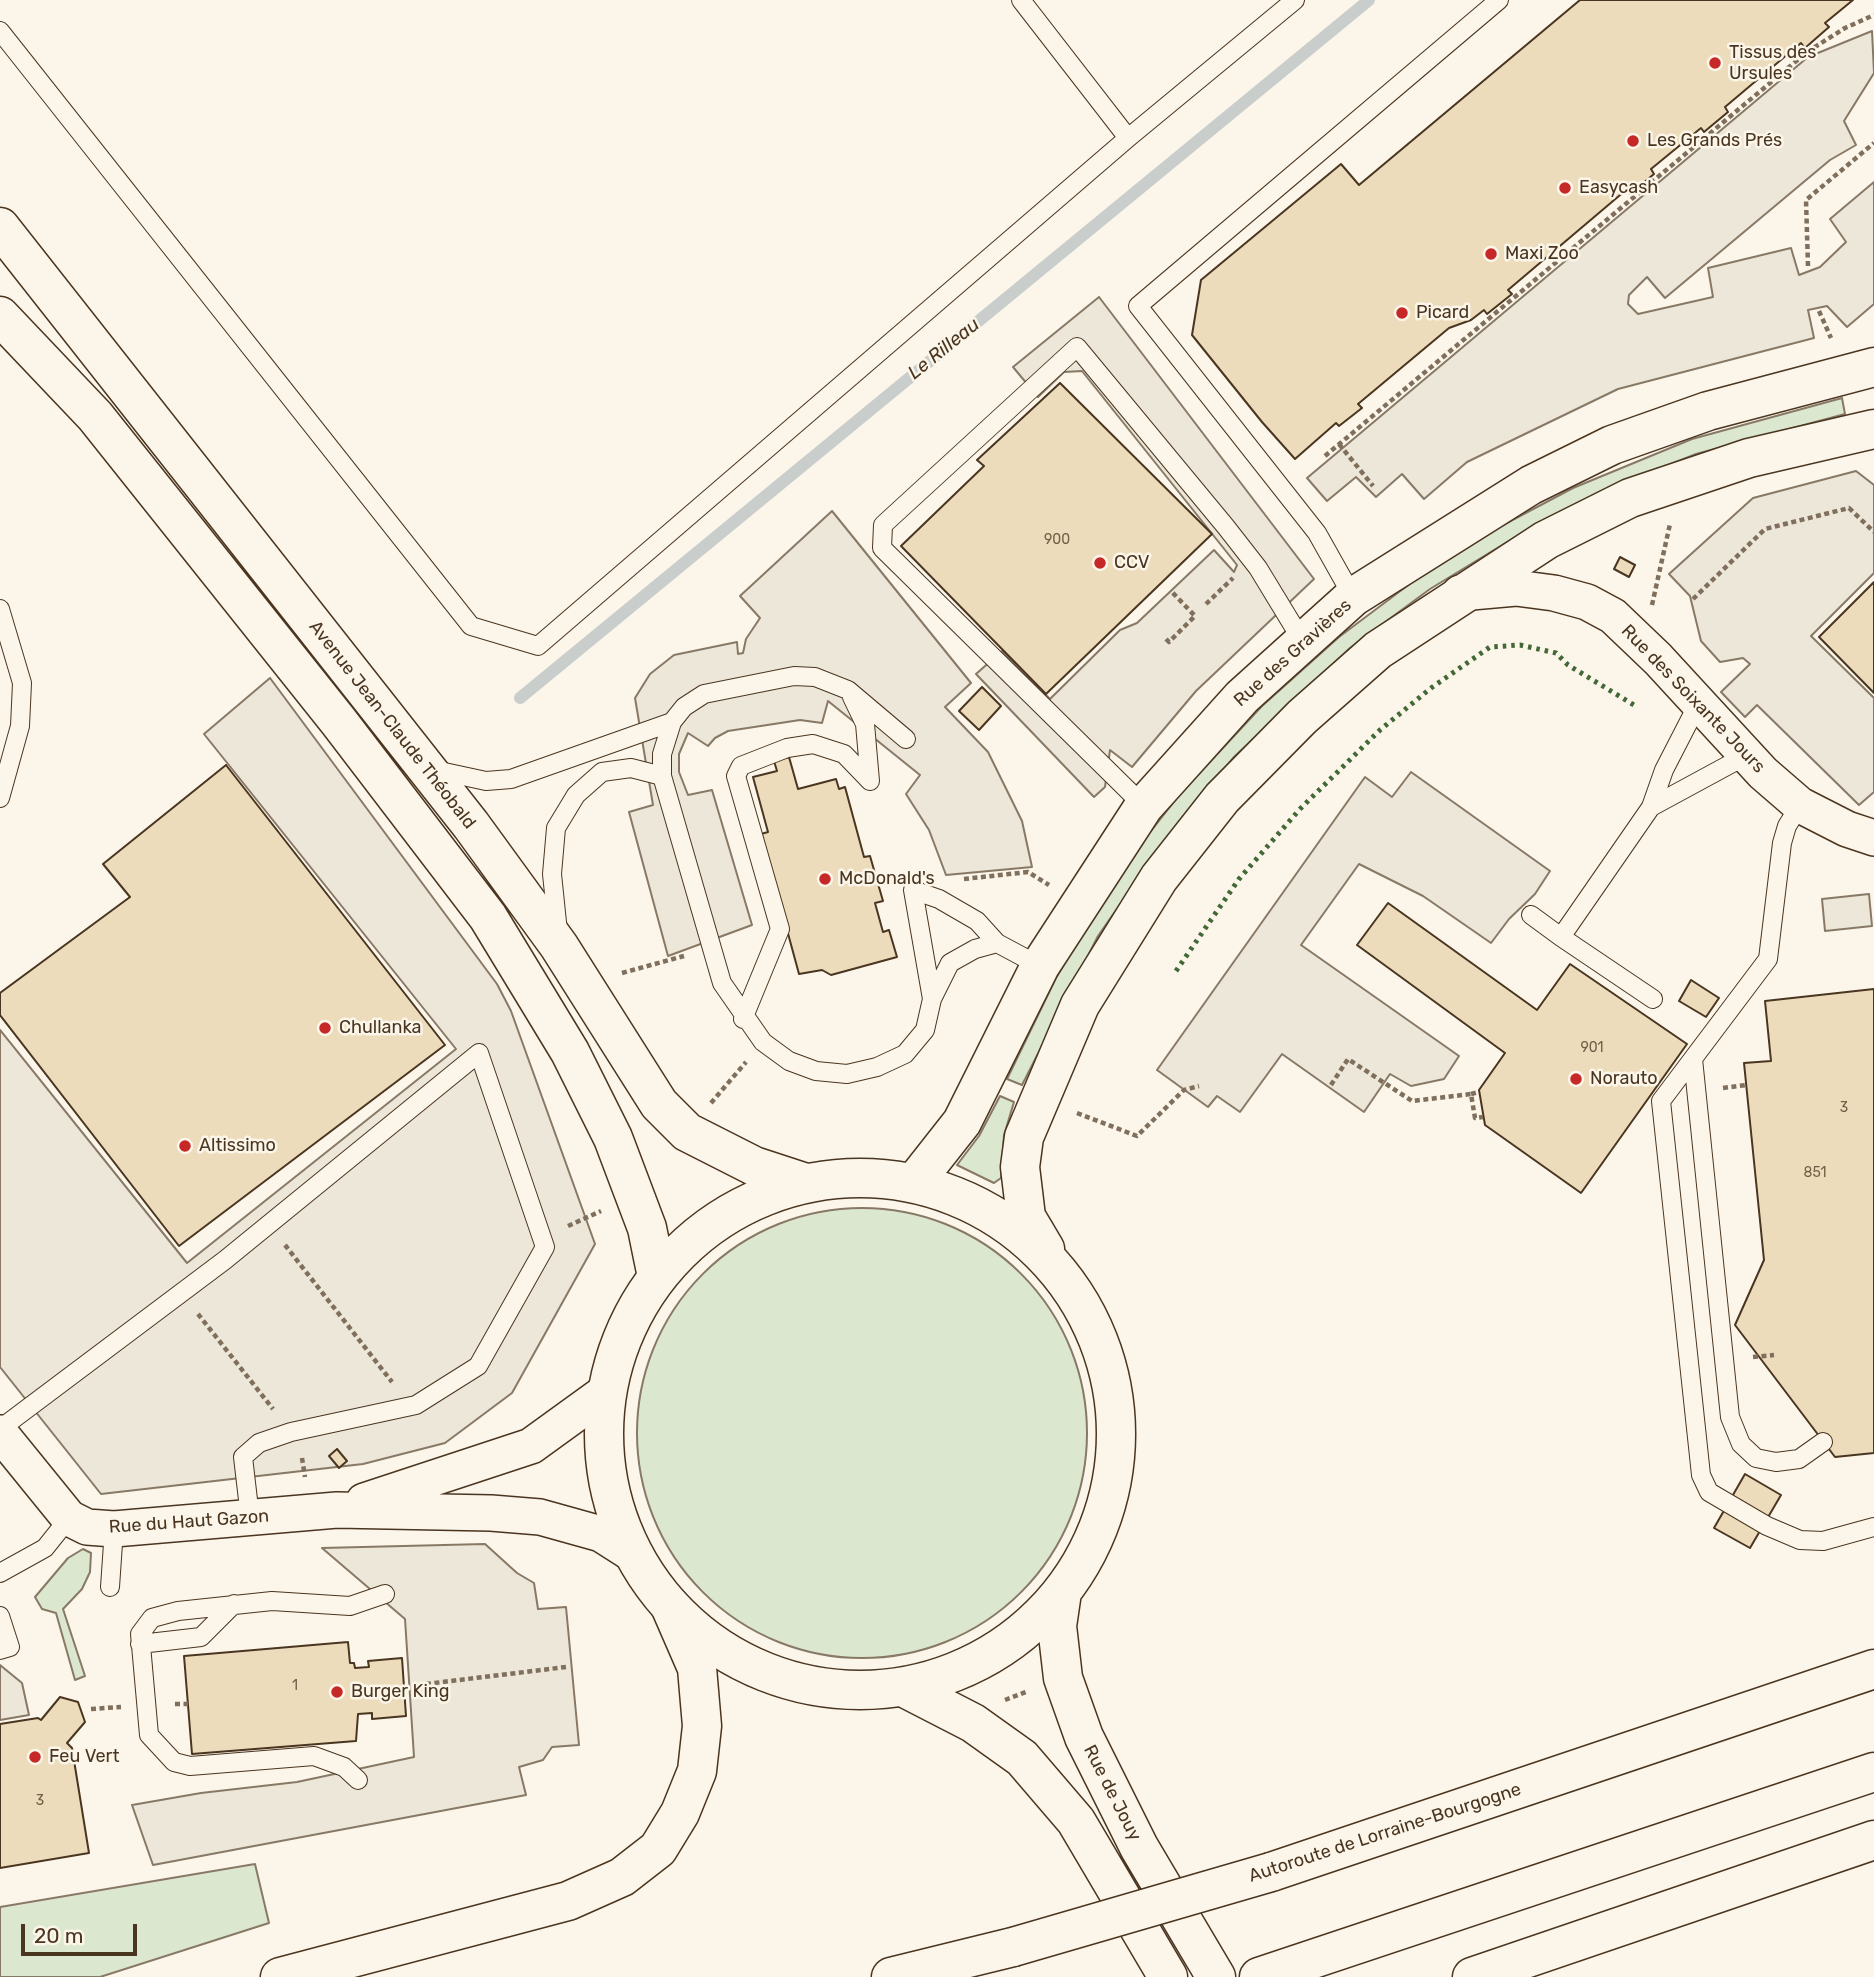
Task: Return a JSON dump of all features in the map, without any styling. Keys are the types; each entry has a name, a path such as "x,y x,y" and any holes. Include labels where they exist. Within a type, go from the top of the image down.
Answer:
{"main road":[{"name":"Avenue Jean-Claude Théobald","path":"0,227 427,769 559,946 634,1069 659,1104 687,1132 754,1166 806,1183"},
{"path":"0,316 95,416 339,722 488,917 570,1052 636,1192 657,1277"},
{"name":"Rue des Gravières","path":"914,1182 962,1122 1040,966 1144,806 1242,697 1353,597 1531,485 1612,445 1708,411 1874,367"},
{"path":"670,1606 713,1644 751,1666 797,1683 854,1690 903,1687 948,1675 991,1654 1026,1630 1062,1592 1086,1556 1107,1503 1116,1457 1116,1406 1104,1354 1078,1298 1055,1266 1027,1217 1020,1167 1028,1125 1080,1004 1159,878 1222,798 1302,717 1378,650 1460,593 1546,540 1630,499 1749,458 1874,429"},
{"path":"280,1977 569,1901 622,1877 658,1849 680,1813 697,1771 702,1726 697,1668 670,1606 634,1555 612,1501 604,1446 607,1391 622,1338 657,1277 706,1228 764,1195 806,1183 848,1177 914,1182 963,1198 1014,1228 1055,1266"},
{"name":"Rue de Jouy","path":"1062,1592 1057,1626 1063,1678 1084,1737 1139,1847 1216,1977"},
{"name":"Autoroute de Lorraine-Bourgogne","path":"891,1977 1013,1947 1270,1872 1874,1669"},
{"path":"903,1687 973,1723 1022,1758 1076,1821 1168,1977"},
{"path":"1259,1977 1874,1772"},
{"path":"1472,1977 1874,1840"}],"street":[{"name":"Rue des Soixante Jours","path":"1460,593 1516,588 1554,593 1587,602 1613,616 1650,651 1747,755 1800,805 1837,824 1874,838"},
{"name":"Rue du Haut Gazon","path":"324,1511 531,1446 607,1391"},
{"path":"0,1431 69,1518"},
{"name":"Rue du Haut Gazon","path":"69,1518 87,1527 114,1529 324,1511 540,1517 601,1534 634,1555"}],"lane":[{"path":"1021,0 1128,138"},
{"path":"0,31 471,625 538,646 1128,138 1295,0"},
{"path":"1353,597 1317,533 1138,306 1499,0"},
{"path":"1144,806 882,548 883,525 1077,346 1233,535 1258,568 1303,642"},
{"path":"0,609 22,683 20,726 0,798"},
{"path":"906,739 848,690 815,677 793,676 704,694 684,706 672,722 662,754 662,776 722,983 743,1018 763,1042 789,1061 816,1071 847,1074 877,1068 905,1054 925,1030 932,999 950,963 975,949 997,943"},
{"path":"743,1018 773,952 780,929 736,776 741,766 787,748 813,744 844,754 870,781 865,724 848,690"},
{"path":"1562,937 1651,807 1664,770 1699,702"},
{"path":"427,769 486,781 511,779 672,722"},
{"path":"1651,807 1747,755"},
{"path":"559,946 552,874 556,828 576,795 603,772 631,768 662,776"},
{"path":"1800,805 1787,826 1783,843 1768,960 1661,1101 1701,1475 1709,1492 1767,1526 1800,1540 1823,1541 1874,1527"},
{"path":"913,890 932,999"},
{"path":"913,890 977,920 997,943 1040,966"},
{"path":"1531,915 1653,999"},
{"path":"0,1431 269,1225 479,1053 545,1247 478,1366 411,1406 291,1432 259,1443 243,1457 250,1517"},
{"path":"1693,1059 1730,1417 1741,1444 1756,1458 1776,1462 1799,1459 1823,1442"},
{"path":"0,1573 45,1548 69,1518"},
{"path":"110,1587 114,1529"},
{"path":"358,1780 344,1767 314,1756 190,1766 174,1762 149,1735 140,1634 152,1618 234,1604 272,1601 350,1606 384,1594"},
{"path":"140,1644 201,1637 234,1604"},
{"path":"0,1616 10,1647 0,1650"}],"path":[{"path":"1325,456 1807,52 1845,28 1874,15"},
{"path":"1808,266 1806,200 1874,143"},
{"path":"1819,312 1834,346"},
{"path":"1339,444 1373,486"},
{"path":"1650,651 1675,483"},
{"path":"1693,599 1765,529 1849,508 1874,532"},
{"path":"1166,639 1169,642 1182,626 1195,616 1171,591"},
{"path":"913,890 937,882 1028,872 1080,902"},
{"path":"584,984 710,949"},
{"path":"1331,1085 1349,1059 1412,1101 1479,1093"},
{"path":"1070,1111 1137,1136 1184,1090 1199,1086"},
{"path":"1471,1094 1475,1118 1483,1117"},
{"path":"541,1237 593,1215 636,1192"},
{"path":"269,1225 411,1406"},
{"path":"182,1293 291,1432 301,1449 324,1511"},
{"path":"426,1684 566,1667"},
{"path":"973,1723 990,1705 1063,1678"}],"green space":[{"path":"1842,398 1845,414 1696,454 1618,485 1540,522 1430,589 1350,648 1234,757 1162,844 1098,936 1022,1085 1007,1079 1056,978 1084,930 1147,836 1181,793 1262,706 1339,637 1423,574 1503,525 1573,488 1692,439"},
{"path":"1000,1096 1014,1102 1004,1135 1001,1178 994,1183 957,1165 979,1136"},
{"path":"862,1208 906,1212 948,1225 987,1246 1021,1274 1049,1308 1070,1347 1083,1389 1087,1433 1083,1477 1070,1519 1049,1558 1021,1592 987,1620 948,1641 906,1654 862,1658 818,1654 776,1641 737,1620 703,1592 675,1558 654,1519 641,1477 637,1433 641,1389 654,1347 675,1308 703,1274 737,1246 776,1225 818,1212"},
{"path":"83,1549 91,1553 90,1572 82,1589 63,1609 85,1676 75,1680 56,1613 42,1609 35,1597 68,1558"},
{"path":"255,1864 269,1923 100,1977 0,1977 0,1907"}],"shaded area":[{"path":"1872,31 1874,73 1844,121 1856,145 1830,160 1665,298 1647,277 1629,295 1628,304 1638,314 1713,297 1708,268 1791,248 1799,275 1820,267 1846,242 1830,219 1874,182 1874,304 1847,327 1827,306 1808,310 1814,338 1618,389 1467,462 1424,499 1402,474 1376,497 1356,477 1327,501 1307,478 1808,57"},
{"path":"1099,297 1314,579 1196,691 1132,767 1110,750 1105,787 1094,797 976,674 1002,651 1050,699 1120,630 1137,623 1214,550 1234,572 1237,565 1082,371 1064,372 1038,397 1013,367"},
{"path":"1856,471 1874,485 1874,573 1811,636 1874,698 1874,792 1859,805 1757,705 1745,717 1721,692 1750,664 1743,658 1720,662 1701,641 1690,596 1669,574 1753,498"},
{"path":"832,511 971,683 945,707 988,752 1022,821 1032,867 946,875 929,830 906,794 920,775 828,701 822,723 800,720 728,731 715,738 708,746 688,733 679,754 679,772 688,795 712,790 752,925 668,956 629,812 653,805 635,698 650,674 674,655 737,642 738,654 743,653 746,639 760,618 740,596"},
{"path":"270,678 497,984 511,1011 595,1244 512,1393 445,1443 363,1464 101,1494 0,1367 0,1030 187,1263 456,1049 204,734"},
{"path":"1411,772 1550,871 1535,894 1509,919 1491,943 1423,896 1359,864 1301,945 1459,1056 1444,1079 1411,1086 1390,1074 1364,1112 1282,1054 1240,1112 1217,1096 1208,1107 1157,1070 1365,777 1392,797"},
{"path":"1869,894 1872,926 1825,931 1822,899"},
{"path":"485,1544 517,1573 534,1583 538,1609 566,1607 579,1745 552,1747 543,1760 519,1767 526,1795 153,1865 132,1805 201,1793 297,1782 414,1757 405,1619 322,1548"},
{"path":"0,1665 22,1683 29,1715 0,1720"}],"building":[{"path":"1580,0 1853,0 1825,23 1829,27 1805,48 1801,43 1725,107 1728,112 1704,132 1701,128 1651,169 1654,174 1630,194 1626,190 1508,290 1512,294 1487,314 1484,310 1471,320 1449,328 1358,404 1362,408 1339,426 1336,423 1295,459 1192,335 1201,280 1341,164 1359,185"},
{"path":"1060,383 1212,534 1046,694 901,546 984,466 977,460"},
{"path":"1620,557 1635,565 1629,577 1614,569"},
{"path":"1874,582 1874,693 1819,637"},
{"path":"982,687 1001,706 979,730 959,711"},
{"name":"McDonald's","path":"789,757 798,789 836,779 839,789 845,787 864,857 870,856 883,901 875,903 883,932 889,930 897,957 831,975 822,970 799,974 761,834 768,832 753,777 777,771 774,761"},
{"path":"226,765 445,1045 179,1246 0,1015 0,993 130,897 103,864"},
{"path":"1388,903 1537,1010 1570,964 1687,1044 1581,1193 1485,1125 1479,1090 1505,1053 1357,945"},
{"path":"1691,980 1719,998 1706,1017 1679,1001"},
{"path":"1874,989 1874,1453 1835,1457 1735,1325 1764,1260 1744,1063 1771,1061 1765,1001"},
{"path":"337,1449 347,1461 339,1468 329,1456"},
{"path":"1745,1474 1781,1495 1750,1548 1714,1528"},
{"path":"348,1642 350,1663 354,1663 355,1668 369,1667 368,1661 402,1658 406,1716 372,1719 372,1713 358,1714 356,1741 192,1754 184,1656"},
{"path":"60,1697 78,1702 85,1722 67,1743 72,1748 89,1853 0,1868 0,1724 38,1718 41,1720"}],"waterway":[{"name":"Le Rilleau","path":"520,698 1369,0"}],"hedge":[{"path":"1176,971 1239,879 1300,809 1380,730 1431,688 1490,647 1520,645 1556,653 1568,665 1634,705"}],"place":[{"name":"Tissus des Ursules","path":"1715,63"},
{"name":"Les Grands Prés","path":"1633,141"},
{"name":"Easycash","path":"1565,188"},
{"name":"Maxi Zoo","path":"1491,254"},
{"name":"Picard","path":"1402,313"},
{"name":"CCV","path":"1100,563"},
{"name":"McDonald's","path":"825,879"},
{"name":"Chullanka","path":"325,1028"},
{"name":"Norauto","path":"1576,1079"},
{"name":"Altissimo","path":"185,1146"},
{"name":"Burger King","path":"337,1692"},
{"name":"Feu Vert","path":"35,1757"}]}
